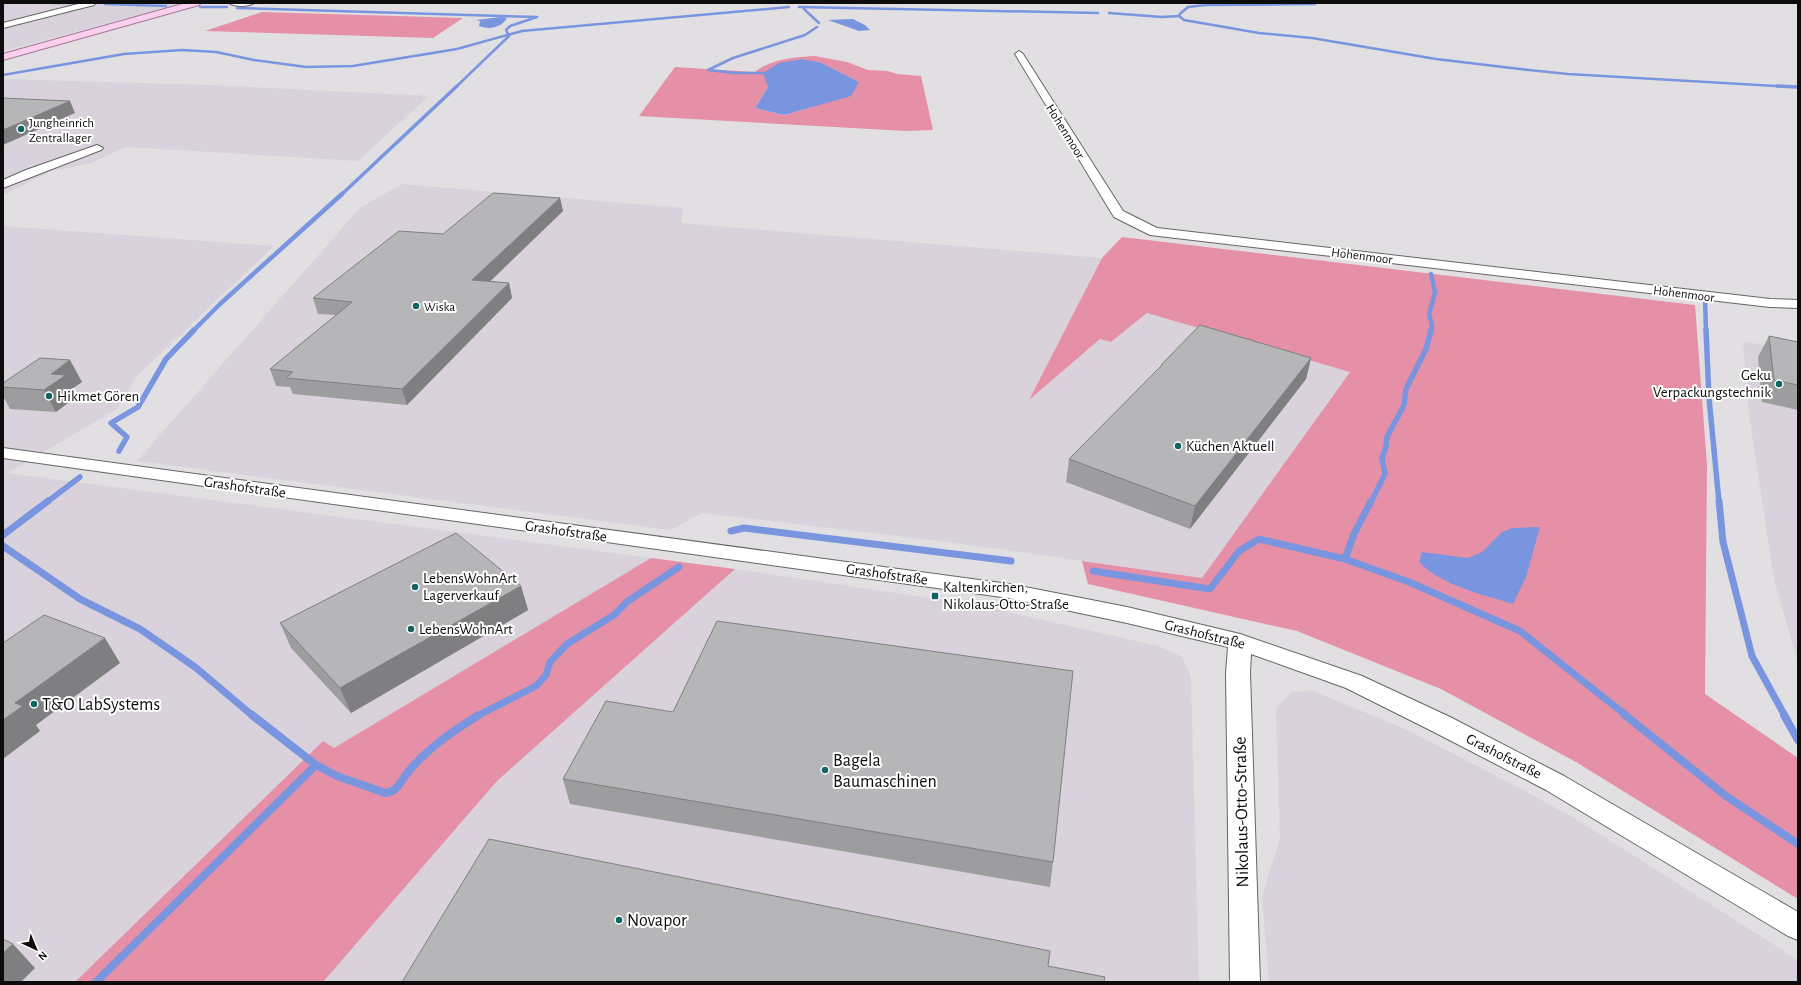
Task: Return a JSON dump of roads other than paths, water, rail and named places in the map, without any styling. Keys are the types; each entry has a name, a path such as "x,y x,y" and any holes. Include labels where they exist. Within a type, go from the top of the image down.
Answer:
{"main road":[{"path":"3,56 196,3"}],"street":[{"path":"3,26 91,3"},
{"path":"233,3 250,3"},
{"name":"Hohenmoor","path":"1019,54 1118,214 1127,221 1149,230 1770,303 1798,304"},
{"path":"3,184 30,172 97,148"},
{"name":"Grashofstraße","path":"3,453 1009,591 1127,615 1240,642 1354,682 1448,727 1555,783 1798,927"},
{"name":"Nikolaus-Otto-Straße","path":"1240,642 1238,673 1245,982"}],"water":[{"path":"501,17 507,18 502,24 491,28 479,26 480,21 476,20"},
{"path":"853,19 865,25 870,30 859,31 828,20"},
{"path":"802,59 822,63 859,82 851,96 784,115 755,108 768,87 763,73 779,63"},
{"path":"1540,527 1526,577 1513,604 1476,593 1451,583 1428,570 1419,562 1422,552 1468,558 1482,552 1502,532 1512,528"}],"waterway":[{"path":"54,3 71,3"},
{"path":"105,4 166,6"},
{"path":"1181,13 1188,7 1206,5 1315,4"},
{"path":"200,7 227,7"},
{"path":"508,35 522,31 789,7"},
{"path":"799,7 1098,13"},
{"path":"237,8 537,17 510,26 506,30 508,35"},
{"path":"804,9 819,23"},
{"path":"1109,13 1162,17 1179,16"},
{"path":"1179,16 1184,20 1259,33 1312,38 1436,59 1520,69 1568,74 1780,86"},
{"path":"763,73 735,73 708,70 733,58 805,35 817,27"},
{"path":"3,75 124,54 182,50 216,52 254,60 306,67 353,66 457,49 508,35"},
{"path":"456,87 509,36 508,35"},
{"path":"341,195 457,86"},
{"path":"1780,86 1798,87"},
{"path":"1780,86 1795,87"},
{"path":"194,330 220,304 342,194"},
{"path":"1431,274 1435,293 1429,314 1432,325 1431,331"},
{"path":"1705,299 1706,331"},
{"path":"119,451 127,437 111,423 138,407 166,359 194,330"},
{"path":"1371,502 1385,474 1382,458 1386,447 1387,437 1404,405 1406,389 1426,349 1431,330"},
{"path":"1706,330 1709,398 1719,502"},
{"path":"47,502 80,477"},
{"path":"3,535 48,501"},
{"path":"1345,559 1354,534 1371,501"},
{"path":"1719,501 1723,542 1752,656 1785,716"},
{"path":"731,531 744,528 1011,561"},
{"path":"1093,571 1210,589 1239,551 1259,539 1345,559"},
{"path":"3,546 80,599 140,629 195,667 253,716"},
{"path":"1345,559 1409,582 1520,631 1627,716"},
{"path":"477,716 536,686 546,675 550,662 567,644 614,615 628,601 679,567"},
{"path":"252,715 316,765"},
{"path":"316,765 337,776 385,793 393,791 412,767 429,751 449,735 479,715"},
{"path":"1625,715 1726,796 1798,844"},
{"path":"1784,715 1798,740"},
{"path":"96,982 316,765"}],"place":[{"name":"Jungheinrich Zentrallager","path":"21,129"},
{"name":"Wiska","path":"416,306"},
{"name":"Geku Verpackungstechnik","path":"1779,384"},
{"name":"Hikmet Gören","path":"49,396"},
{"name":"Küchen Aktuell","path":"1178,446"},
{"name":"LebensWohnArt Lagerverkauf","path":"415,587"},
{"name":"Kaltenkirchen, Nikolaus-Otto-Straße","path":"935,596"},
{"name":"LebensWohnArt","path":"411,629"},
{"name":"T&O LabSystems","path":"34,704"},
{"name":"Bagela Baumaschinen","path":"825,770"},
{"name":"Novapor","path":"619,920"}]}
